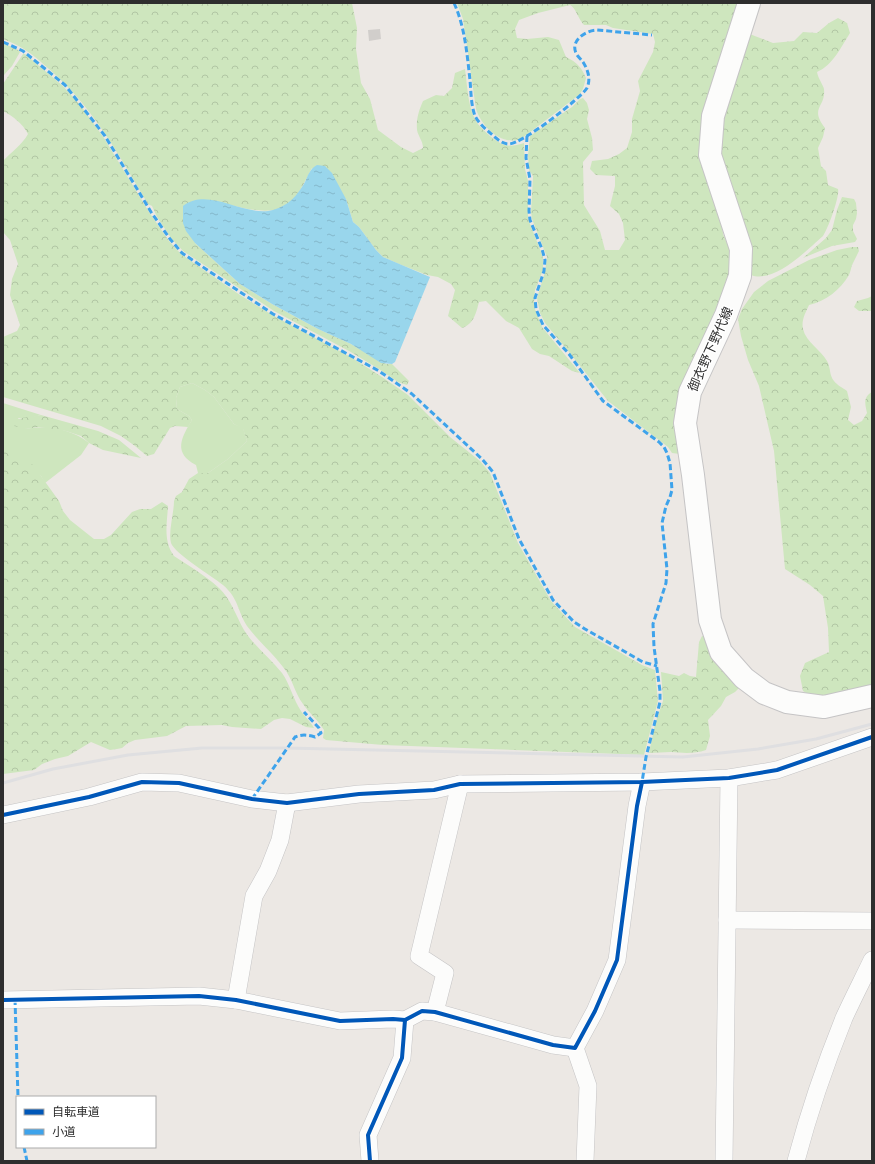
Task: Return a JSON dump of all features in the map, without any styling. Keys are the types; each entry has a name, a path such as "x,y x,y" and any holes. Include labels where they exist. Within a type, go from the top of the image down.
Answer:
{"main road":[{"name":"御衣野下野代線","path":"749,3 713,116 710,155 741,249 740,276 726,315 690,392 685,423 693,475 710,620 721,652 744,678 764,693 787,702 824,707 872,696"}],"street":[{"path":"3,815 88,797 142,782 179,783 252,799 287,803 359,794 434,790 460,784 642,782 729,778 777,770 872,737"},
{"path":"724,1161 729,778"},
{"path":"585,1161 588,1086 575,1048 595,1011 617,960 637,806 642,782"},
{"path":"435,1012 445,973 419,956 460,784"},
{"path":"236,1000 254,896 268,871 280,840 287,803"},
{"path":"727,920 872,921"},
{"path":"796,1161 808,1117 829,1057 872,960"},
{"path":"3,1000 198,996 236,1000 340,1021 393,1018 406,1020 422,1011 435,1012 553,1045 575,1048"},
{"path":"370,1161 368,1135 402,1058 406,1020"}],"green space":[{"path":"3,3 352,3 357,28 356,49 361,83 370,99 378,130 401,147 413,153 423,148 418,132 417,122 423,101 436,95 444,96 452,88 455,73 465,69 470,106 475,120 490,136 502,144 510,146 524,143 525,169 528,181 528,219 543,258 543,270 535,290 535,309 542,327 580,373 572,371 549,356 540,354 532,349 519,328 506,321 486,301 479,302 472,321 462,328 448,316 455,290 451,284 438,277 427,275 383,257 359,227 353,222 346,199 312,168 296,196 283,207 272,210 247,209 209,200 197,200 195,243 240,284 272,304 318,329 351,344 386,364 392,364 409,381 407,385 398,382 349,351 274,311 183,251 171,238 157,217 152,206 148,204 104,132 79,99 33,55 17,45 3,39"},
{"path":"457,3 742,3 730,42 714,187 715,206 722,223 723,234 729,248 733,266 680,454 672,453 668,447 608,401 545,323 540,313 537,298 545,272 547,257 532,219 531,212 533,176 529,170 528,155 530,136 583,98 587,103 589,110 587,119 592,138 593,150 583,162 584,205 600,231 605,250 619,250 625,240 623,223 619,214 610,206 615,186 615,176 596,175 590,169 592,161 608,159 627,148 632,132 632,119 640,91 638,81 653,52 655,42 653,34 613,28 606,25 584,25 570,5 538,13 519,20 515,29 517,38 527,39 548,37 559,40 566,57 579,66 586,78 583,89 579,95 521,139 506,140 493,133 488,128 479,116 476,109 463,19"},
{"path":"838,18 847,23 850,33 840,50 828,65 817,72 824,89 823,100 818,111 820,121 825,128 818,148 821,166 826,171 828,185 838,189 837,198 828,227 823,236 790,264 770,275 751,275 717,148 719,129 747,33 773,43 794,41 803,32 817,33"},
{"path":"3,43 20,52 12,66 3,76"},
{"path":"23,54 25,54 63,86 81,106 104,138 149,212 169,241 181,254 240,295 274,316 349,356 408,395 450,437 480,461 490,473 518,543 551,601 575,627 642,665 655,670 658,701 644,755 383,745 326,740 323,738 324,730 297,695 286,672 247,626 232,595 218,581 186,559 174,548 171,543 171,528 174,501 176,496 182,492 189,479 198,473 208,473 228,459 247,441 243,429 234,424 214,397 192,383 180,387 176,398 177,409 189,416 192,420 188,427 175,426 170,428 154,454 147,456 121,436 101,426 3,397 3,337 17,331 20,325 10,295 12,279 18,264 10,240 3,232 3,161 20,145 28,134 17,121 3,111 3,84"},
{"path":"842,197 854,199 856,203 857,213 853,225 853,231 857,239 855,242 832,246 803,258 826,238 832,230"},
{"path":"858,247 859,251 852,264 849,275 837,290 827,298 809,305 804,316 803,329 810,342 827,361 832,379 847,391 851,407 848,420 854,425 862,421 867,413 865,404 866,398 872,392 872,689 816,699 803,691 800,676 805,663 829,652 828,628 823,596 810,585 785,569 774,451 759,386 748,360 738,319 742,309 754,292 768,281 809,260 837,250"},
{"path":"872,296 872,311 859,311 854,307 857,301"},
{"path":"192,383 214,397 234,424 243,428 247,441 228,459 208,473 198,473 196,465 184,455 181,445 182,439 192,420 189,416 177,409 176,398 180,387"},
{"path":"3,403 41,415 30,418 18,418 26,429 59,429 75,434 89,443 81,455 45,483 41,476 3,450"},
{"path":"41,415 98,431 119,440 141,458 103,450 89,443 81,436 66,431 38,427 26,429 14,426 14,421"},
{"path":"3,450 23,457 33,465 59,501 63,511 70,520 94,539 104,539 111,535 132,512 140,509 151,509 162,502 168,506 167,538 168,544 174,556 209,579 223,592 248,636 282,673 298,706 314,728 306,727 290,719 282,718 274,720 261,729 222,725 186,726 167,736 135,740 122,748 117,749 110,750 91,742 68,756 42,764 34,770 3,774"},
{"path":"702,636 706,637 740,687 726,697 721,706 708,720 710,736 706,750 693,753 649,753 655,724 663,701 661,672 679,676 684,673 696,677 699,642"}],"water":[{"path":"317,165 325,166 332,173 346,199 353,222 359,227 383,257 430,277 395,362 392,364 381,363 351,344 318,329 272,304 240,284 195,243 186,231 183,223 183,206 193,201 204,199 251,210 273,210 288,203 296,196 311,170"}],"building":[{"path":"380,29 381,39 369,41 368,30"}],"railway":[{"path":"3,783 53,769 128,755 202,748 286,748 683,757 758,749 816,739 872,724"}],"marked path":[{"path":"454,3 461,22 465,41 472,103 475,116 479,123 498,140 506,144 516,142 538,129 574,101 587,88 589,81 588,71 577,54 575,48 577,40 584,34 597,30 652,35"},
{"path":"3,42 23,51 65,85 105,136 151,212 182,253 273,314 379,371 412,394 482,459 493,472 519,539 553,600 574,622 585,629 643,662 657,666"},
{"path":"527,136 526,158 530,179 530,220 545,260 544,271 535,298 536,309 543,325 569,354 603,401 659,442 664,447 670,463 672,490 662,523 667,569 666,583 653,624 660,702 646,757 642,782"},
{"path":"252,799 295,737 300,735 315,737 321,733 319,728 304,712"},
{"path":"15,999 18,1096"},
{"path":"24,1148 27,1161"}],"cycle path":[{"path":"3,815 89,797 142,782 179,783 252,799 287,803 359,794 434,790 460,784 642,782 729,778 777,770 872,737"},
{"path":"370,1161 368,1135 402,1058 405,1020 422,1011 435,1012 553,1045 575,1048 595,1011 617,960 637,806 642,782"},
{"path":"3,1000 199,996 236,1000 340,1021 405,1020"}]}
